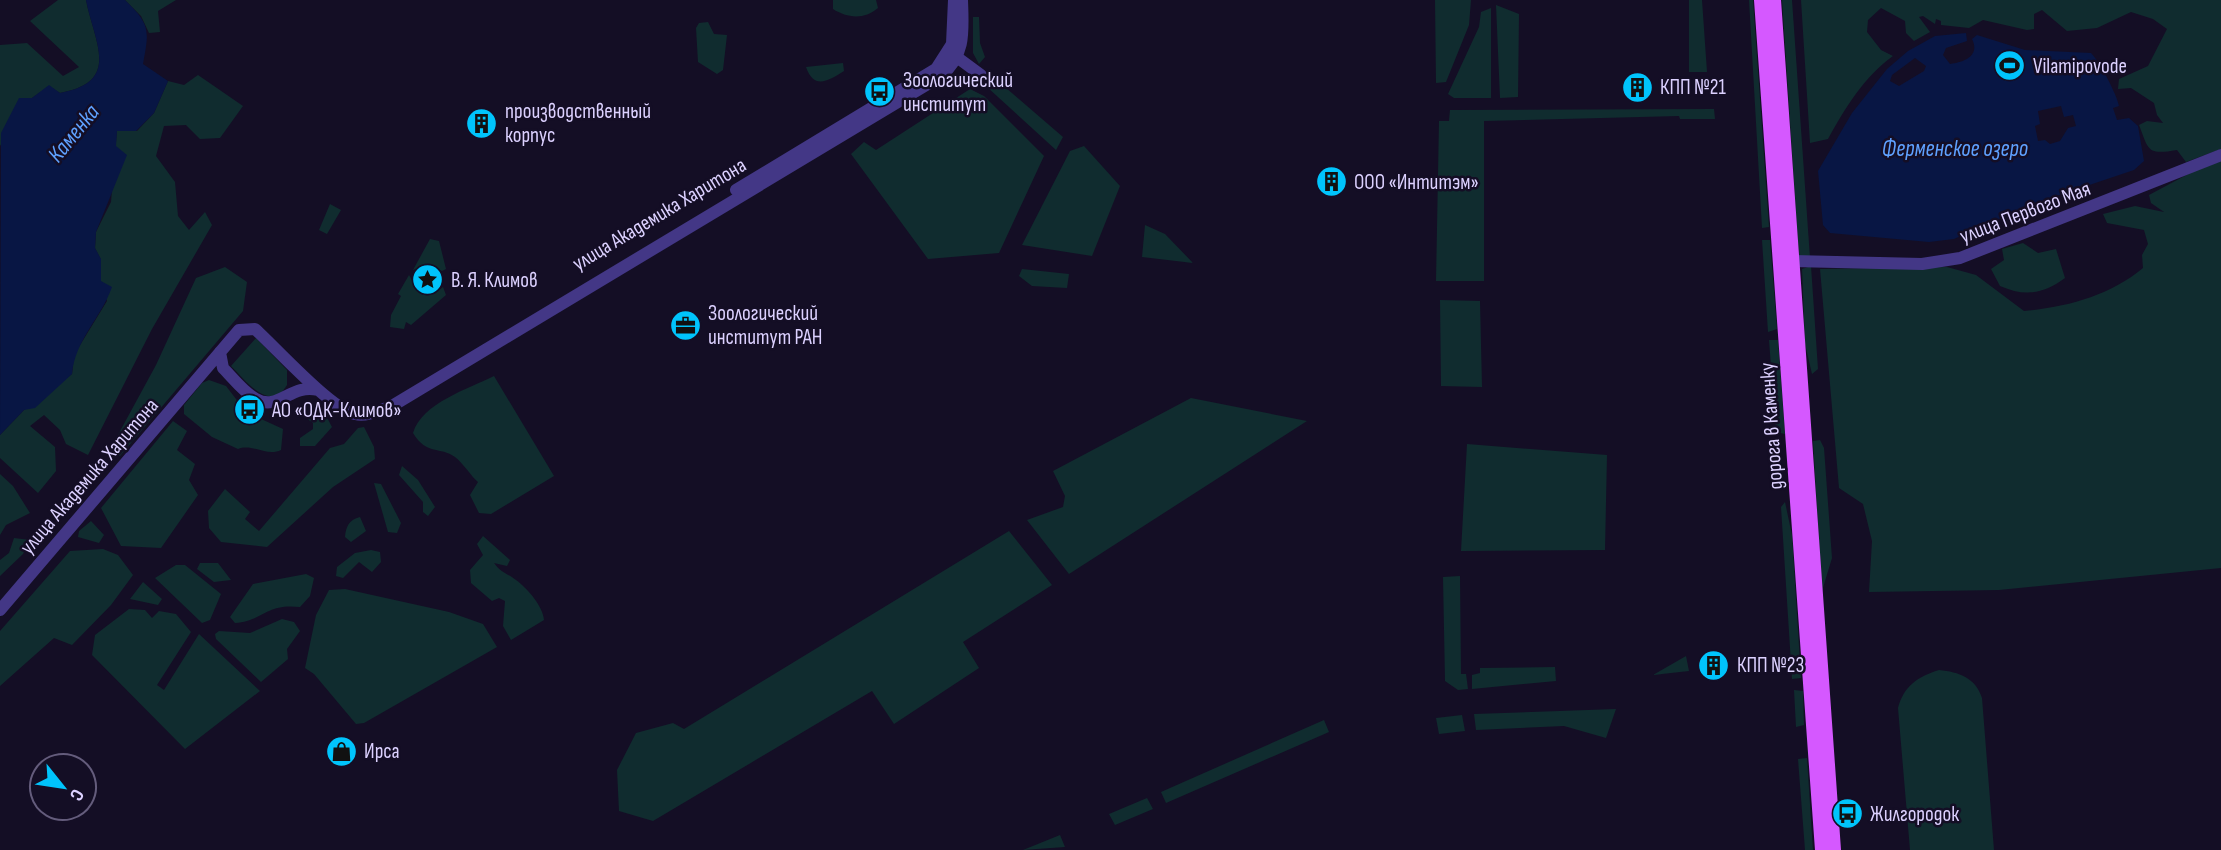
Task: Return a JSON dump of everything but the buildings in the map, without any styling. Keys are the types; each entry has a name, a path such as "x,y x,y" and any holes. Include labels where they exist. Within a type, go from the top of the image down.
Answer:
{"main road":[{"name":"дорога в Каменку","path":"1761,0 1822,850"},
{"name":"дорога в Каменку","path":"1774,0 1834,850"}],"street":[{"name":"улица Академика Харитона","path":"0,610 239,330 252,328 337,406 354,414 392,406 926,75 943,62 952,44 954,0"},
{"path":"962,0 962,36 958,58 981,75"},
{"name":"улица Академика Харитона","path":"582,288 920,90 941,76 958,58"},
{"name":"улица Первого Мая","path":"1793,261 1922,264 1960,258 2221,155"},
{"path":"220,352 223,368 260,401 273,402 303,387 318,390"},
{"path":"289,362 294,379 289,393"},
{"path":"207,368 223,368"}],"green space":[{"path":"58,0 86,0 98,45 98,70 91,80 79,88 60,93 49,86 32,98 0,146 0,45 27,43 63,76 79,67 30,21"},
{"path":"125,0 176,0 158,11 160,32 149,33 141,16"},
{"path":"833,0 876,0 878,8 861,16 850,16 833,9"},
{"path":"1435,0 1471,0 1469,25 1446,82 1436,83"},
{"path":"1689,0 1702,0 1707,72 1689,72"},
{"path":"1749,0 1753,0 1769,227 1762,228"},
{"path":"1782,0 1792,0 1810,258 1799,257"},
{"path":"1801,0 2221,0 2221,149 2186,162 2177,150 2160,152 2150,149 2139,125 2147,121 2163,123 2157,115 2154,103 2131,88 2118,89 2119,79 2148,66 2167,29 2153,19 2131,12 2097,28 2067,31 2042,10 2034,14 2034,29 2027,30 1983,20 1969,28 1941,25 1941,21 1936,19 1935,24 1923,16 1919,17 1930,32 1914,41 1906,33 1905,21 1881,8 1868,20 1867,32 1881,50 1893,56 1873,73 1856,94 1828,139 1810,143"},
{"path":"1496,5 1519,14 1518,97 1500,98"},
{"path":"1491,8 1491,98 1454,98 1448,94 1479,27 1481,12"},
{"path":"973,17 979,17 980,43 985,57 979,64 973,53"},
{"path":"708,22 714,34 727,35 723,70 717,74 698,62 696,28 699,23"},
{"path":"843,63 844,71 822,81 813,79 806,67"},
{"path":"198,75 243,106 220,138 200,139 186,125 164,126 156,156 175,182 178,216 189,230 205,212 212,225 152,329 88,455 66,444 60,430 44,415 30,426 55,447 56,471 38,493 0,458 0,435 24,410 72,374 74,355 107,301 101,281 101,260 95,248 96,232 111,202 117,130 137,131 154,113 168,81 184,85"},
{"path":"991,75 1063,137 1056,150 987,87"},
{"path":"970,89 984,96 1044,156 999,253 928,259 851,154 864,142 876,150"},
{"path":"1714,109 1715,119 1680,119 1679,116 1484,121 1484,281 1436,281 1439,121 1449,121 1450,110"},
{"path":"1084,146 1120,186 1092,256 1022,245 1070,151"},
{"path":"2221,161 2221,568 1999,590 1869,592 1872,541 1863,504 1839,488 1820,269 1947,267 1976,275 2024,311 2072,303 2102,293 2143,268 2142,255 2148,244 2144,230 2107,223 2103,214 2135,206 2164,212 2151,203 2149,195 2192,172"},
{"path":"330,204 341,210 327,234 319,230"},
{"path":"1145,225 1165,234 1193,263 1142,257"},
{"path":"430,239 439,241 446,269 442,271 427,264 413,270"},
{"path":"1762,240 1770,240 1777,329 1768,332"},
{"path":"2023,243 2038,253 2056,249 2065,278 2049,288 2026,293 2000,286 1991,269 2004,260 2002,249"},
{"path":"1811,266 1818,369 1812,374 1805,344 1802,269"},
{"path":"225,267 247,282 243,311 120,456 107,455 156,365 196,278"},
{"path":"1022,269 1069,274 1067,288 1032,286 1019,276"},
{"path":"409,275 420,293 429,295 443,287 446,295 411,325 406,322 404,329 390,327 391,315 401,296 398,294"},
{"path":"1440,300 1480,301 1482,387 1441,386"},
{"path":"256,338 287,370 287,385 273,396 258,392 231,366"},
{"path":"1769,340 1778,340 1785,434 1776,432"},
{"path":"494,376 554,476 491,514 479,513 470,495 478,482 461,463 449,454 423,445 413,433 418,422 436,405"},
{"path":"209,380 226,386 246,412 283,429 281,450 270,452 238,449 212,437 184,414 184,405 202,383"},
{"path":"1191,398 1307,421 1069,574 1027,520 1063,507 1065,496 1053,471"},
{"path":"306,411 324,412 332,427 315,446 300,446 300,438 313,429 313,423 306,418"},
{"path":"173,421 187,431 177,450 195,464 189,480 198,495 161,548 121,546 101,508"},
{"path":"364,427 374,447 375,459 333,487 267,547 221,542 209,528 208,511 225,489 250,512 245,519 259,531 330,448 344,444 358,428"},
{"path":"1820,440 1824,448 1832,558 1822,591 1813,441"},
{"path":"1467,444 1607,455 1605,550 1461,551"},
{"path":"402,466 418,480 435,507 428,516 423,512 423,502 399,475"},
{"path":"0,474 13,486 30,513 6,525 0,535"},
{"path":"374,483 381,484 401,523 397,533 388,532"},
{"path":"1785,502 1792,535 1801,678 1792,679 1781,507"},
{"path":"360,517 366,531 351,542 345,537 347,527"},
{"path":"91,521 104,535 99,543 78,537 79,531"},
{"path":"1009,531 1052,585 963,642 979,668 894,724 872,691 653,821 619,811 617,770 636,733 673,723 684,729"},
{"path":"483,536 510,560 507,566 494,563 525,588 538,603 543,615 544,620 511,640 503,626 505,601 499,598 492,601 471,583 470,570 483,555 477,544"},
{"path":"14,538 30,540 23,554 0,576 0,560 9,553"},
{"path":"103,549 118,555 133,575 111,605 72,645 54,638 0,686 0,631 70,551"},
{"path":"371,550 380,552 381,562 372,572 359,562 343,578 336,576 337,567 355,553"},
{"path":"200,563 218,563 231,580 214,582 197,569"},
{"path":"176,565 185,565 221,594 210,620 202,623 155,578"},
{"path":"306,574 314,578 310,596 300,607 279,608 245,622 235,623 230,617 253,584"},
{"path":"1460,576 1461,674 1466,674 1468,689 1458,690 1445,681 1443,577"},
{"path":"143,582 162,599 158,605 130,599"},
{"path":"345,589 449,612 483,624 497,647 364,723 356,724 314,674 305,668 316,615 329,590"},
{"path":"129,609 145,610 152,618 159,611 176,614 191,632 157,685 164,690 199,634 260,691 185,749 92,655 95,635"},
{"path":"282,619 294,622 300,631 287,649 288,659 261,682 216,639 215,634 219,631 250,633"},
{"path":"1686,656 1689,671 1653,675"},
{"path":"1555,667 1556,681 1472,689 1472,675 1480,673 1480,668"},
{"path":"1939,670 1966,677 1976,685 1982,698 1994,850 1910,850 1898,708 1912,683"},
{"path":"1794,690 1803,691 1804,725 1796,727"},
{"path":"1616,709 1606,738 1564,726 1476,730 1474,714"},
{"path":"1462,715 1465,731 1439,734 1436,718"},
{"path":"1324,720 1329,732 1166,803 1161,792"},
{"path":"1807,758 1813,850 1805,850 1798,759"},
{"path":"1147,798 1153,809 1115,825 1109,814"},
{"path":"1060,835 1065,847 1023,850"}],"water":[{"name":"Каменка","path":"86,0 125,0 140,16 146,29 143,64 168,81 154,113 136,131 117,131 116,146 127,155 96,232 95,248 101,259 101,281 112,287 78,350 72,374 35,408 24,410 0,435 1,133 19,98 32,98 49,85 60,93 79,88 91,80 98,70 98,45"},
{"name":"Ферменское озеро","path":"1966,33 1967,41 1946,48 1943,55 1950,64 1970,57 1974,49 1972,39 1977,35 2025,50 2091,53 2115,94 2119,106 2113,108 2117,120 2129,118 2138,126 2144,161 2134,170 2030,205 1954,239 1929,242 1830,233 1823,225 1818,171 1852,113 1887,69 1908,51 1935,36","holes":["1915,58 1926,66 1924,71 1899,86 1890,81 1892,75","2061,106 2064,117 2073,115 2076,126 2068,128 2060,141 2050,144 2045,140 2038,141 2035,126 2040,124 2038,111"]}],"place":[{"name":"Vilamipovode","path":"2010,66"},
{"name":"КПП №21","path":"1637,87"},
{"name":"Зоологический институт","path":"880,92"},
{"name":"производственный корпус","path":"482,123"},
{"name":"ООО «Интитэм»","path":"1331,182"},
{"name":"В. Я. Климов","path":"428,280"},
{"name":"Зоологический институт РАН","path":"685,325"},
{"name":"АО «ОДК-Климов»","path":"249,410"},
{"name":"КПП №23","path":"1714,665"},
{"name":"Ирса","path":"341,751"},
{"name":"Жилгородок","path":"1847,814"}]}
